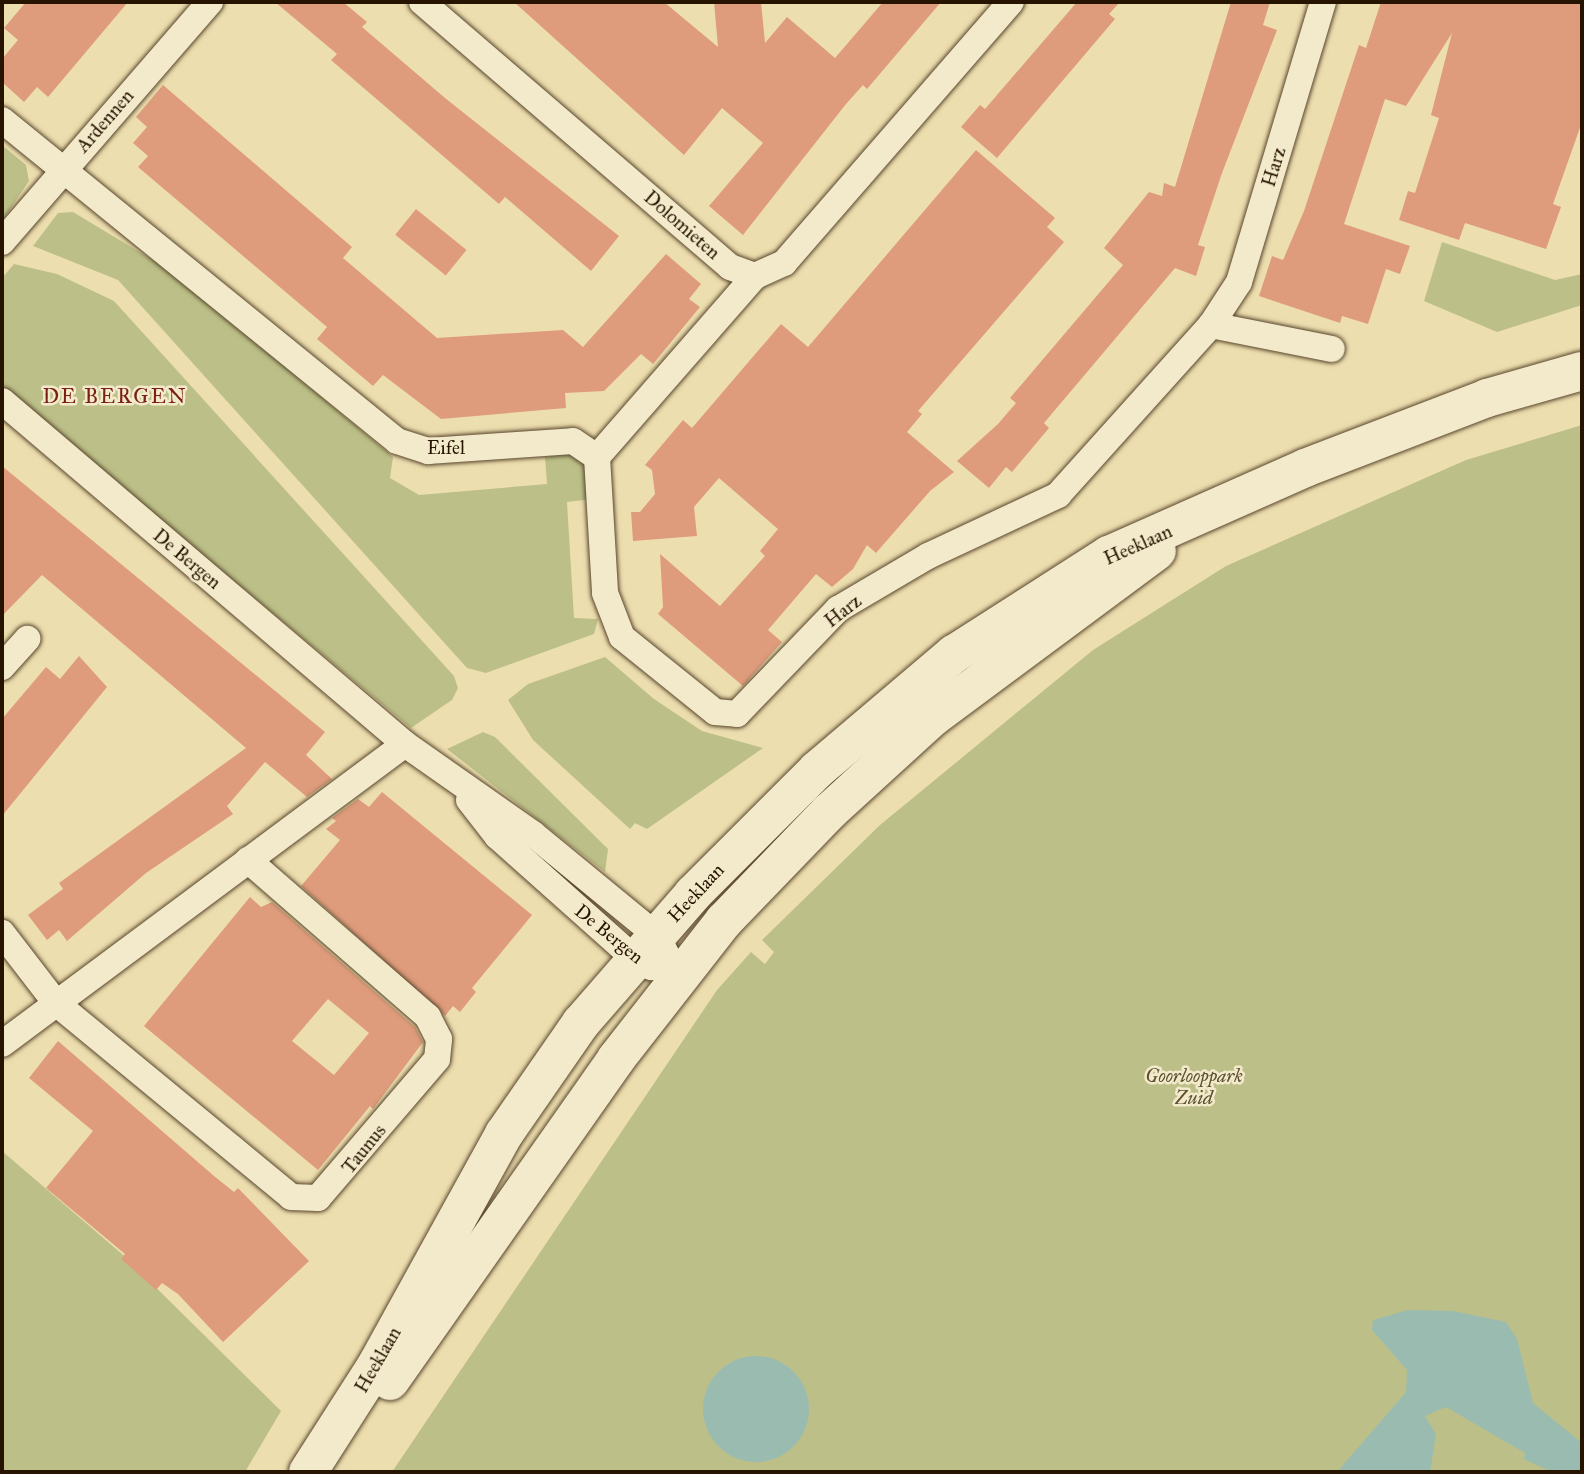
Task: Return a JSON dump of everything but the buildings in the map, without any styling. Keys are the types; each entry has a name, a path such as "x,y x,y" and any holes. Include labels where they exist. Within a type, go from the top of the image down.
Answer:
{"main road":[{"name":"Heeklaan","path":"308,1472 345,1417 504,1134 581,1023 646,948 817,770 954,654 1109,555 1200,519 1318,463 1487,398 1582,371"},
{"name":"Heeklaan","path":"345,1417 398,1374 608,1070 724,921 830,812 932,718 1200,519"}],"street":[{"name":"Ardennen","path":"2,242 62,169 210,2"},
{"name":"Dolomieten","path":"422,2 730,267 755,276"},
{"path":"597,457 755,276 784,263 1011,2"},
{"name":"Harz","path":"597,457 605,593 622,637 715,712 737,714 838,610 928,556 1058,495 1211,325 1239,282 1323,2"},
{"name":"Eifel","path":"2,120 397,441 428,451 573,441 597,457"},
{"path":"1211,325 1332,349"},
{"name":"De Bergen","path":"2,401 405,744 455,782 533,834 679,979"},
{"path":"2,667 27,639"},
{"path":"2,1044 405,744"},
{"name":"Taunus","path":"56,1003 291,1197 318,1198 437,1059 439,1038 428,1017 247,860"},
{"path":"2,933 56,1003"}],"green space":[{"path":"2,145 26,165 29,181 2,221"},
{"path":"73,212 171,271 393,457 390,478 419,495 547,484 545,457 569,454 585,466 592,499 567,502 574,618 598,619 594,634 486,673 467,668 118,280 33,246 58,213"},
{"path":"1442,242 1555,280 1582,274 1582,305 1497,332 1424,301"},
{"path":"14,264 57,274 114,301 454,676 458,688 452,700 411,728 2,388 2,278"},
{"name":"Goorlooppark Zuid","path":"1582,425 1582,1472 392,1472 717,990 751,952 765,964 774,952 762,940 880,825 1093,650 1226,566 1466,460"},
{"path":"605,657 654,699 702,731 763,748 647,829 635,823 630,829 533,740 508,700 528,684"},
{"path":"483,732 495,737 608,849 605,872 447,749"},
{"path":"2,1151 122,1254 281,1411 245,1472 2,1472"}],"water":[{"path":"1408,1310 1453,1311 1506,1322 1517,1339 1533,1403 1582,1443 1582,1472 1552,1472 1524,1459 1525,1453 1446,1407 1425,1416 1436,1434 1430,1472 1337,1472 1406,1392 1407,1370 1372,1330 1373,1320"},
{"path":"756,1356 776,1360 793,1372 805,1389 809,1409 805,1429 793,1446 776,1458 756,1462 736,1458 719,1446 707,1429 703,1409 707,1389 719,1372 736,1360"}],"district":[{"name":"DE BERGEN","path":"115,396"}]}
